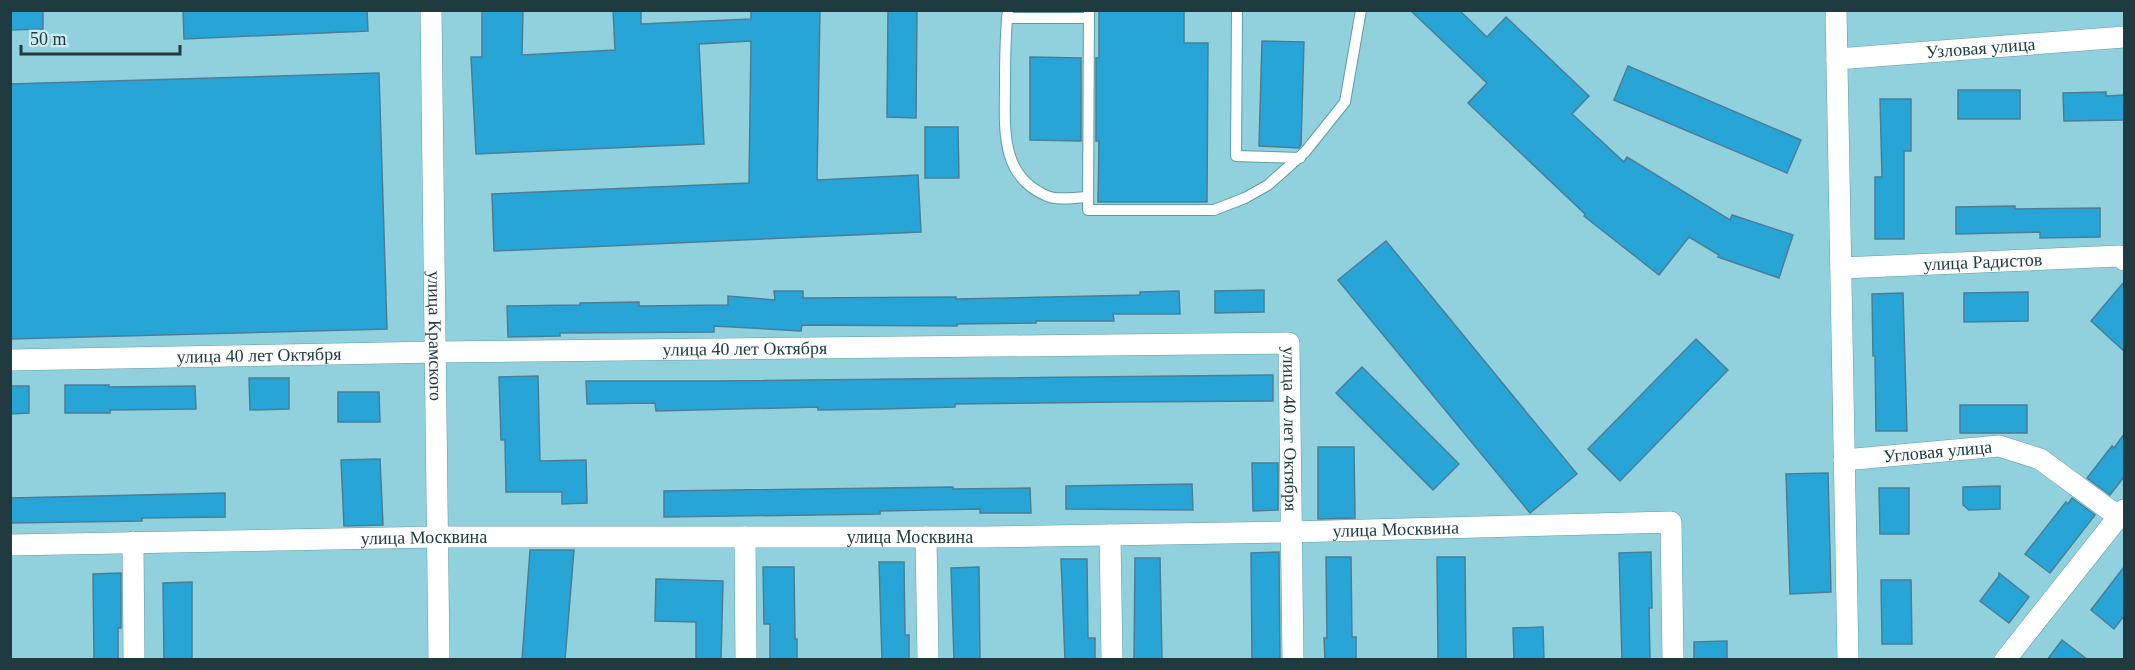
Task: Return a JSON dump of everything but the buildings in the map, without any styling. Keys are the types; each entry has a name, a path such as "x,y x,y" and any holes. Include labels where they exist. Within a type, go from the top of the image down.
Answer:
{"street":[{"name":"улица Крамского","path":"431,10 439,660"},
{"path":"1836,10 1848,660"},
{"name":"Узловая улица","path":"1837,59 2124,37"},
{"name":"улица Радистов","path":"1841,268 2120,256 2124,260"},
{"name":"улица 40 лет Октября","path":"10,360 436,352 1289,344 1291,532"},
{"name":"Угловая улица","path":"1844,460 1999,446 2040,459 2122,514"},
{"path":"2005,660 2122,514"},
{"name":"улица Москвина","path":"10,545 438,537 1110,535 1671,522 1672,660"},
{"path":"1291,532 1293,660"},
{"path":"1110,535 1112,660"},
{"path":"744,537 746,660"},
{"path":"926,537 928,660"},
{"path":"133,542 134,660"}],"lane":[{"path":"1237,10 1236,156 1300,158"},
{"path":"1088,198 1048,197 1025,183 1011,160 1005,139 1008,14 1089,14 1088,210 1214,210 1245,198 1268,185 1300,158 1345,102 1361,10"}]}
